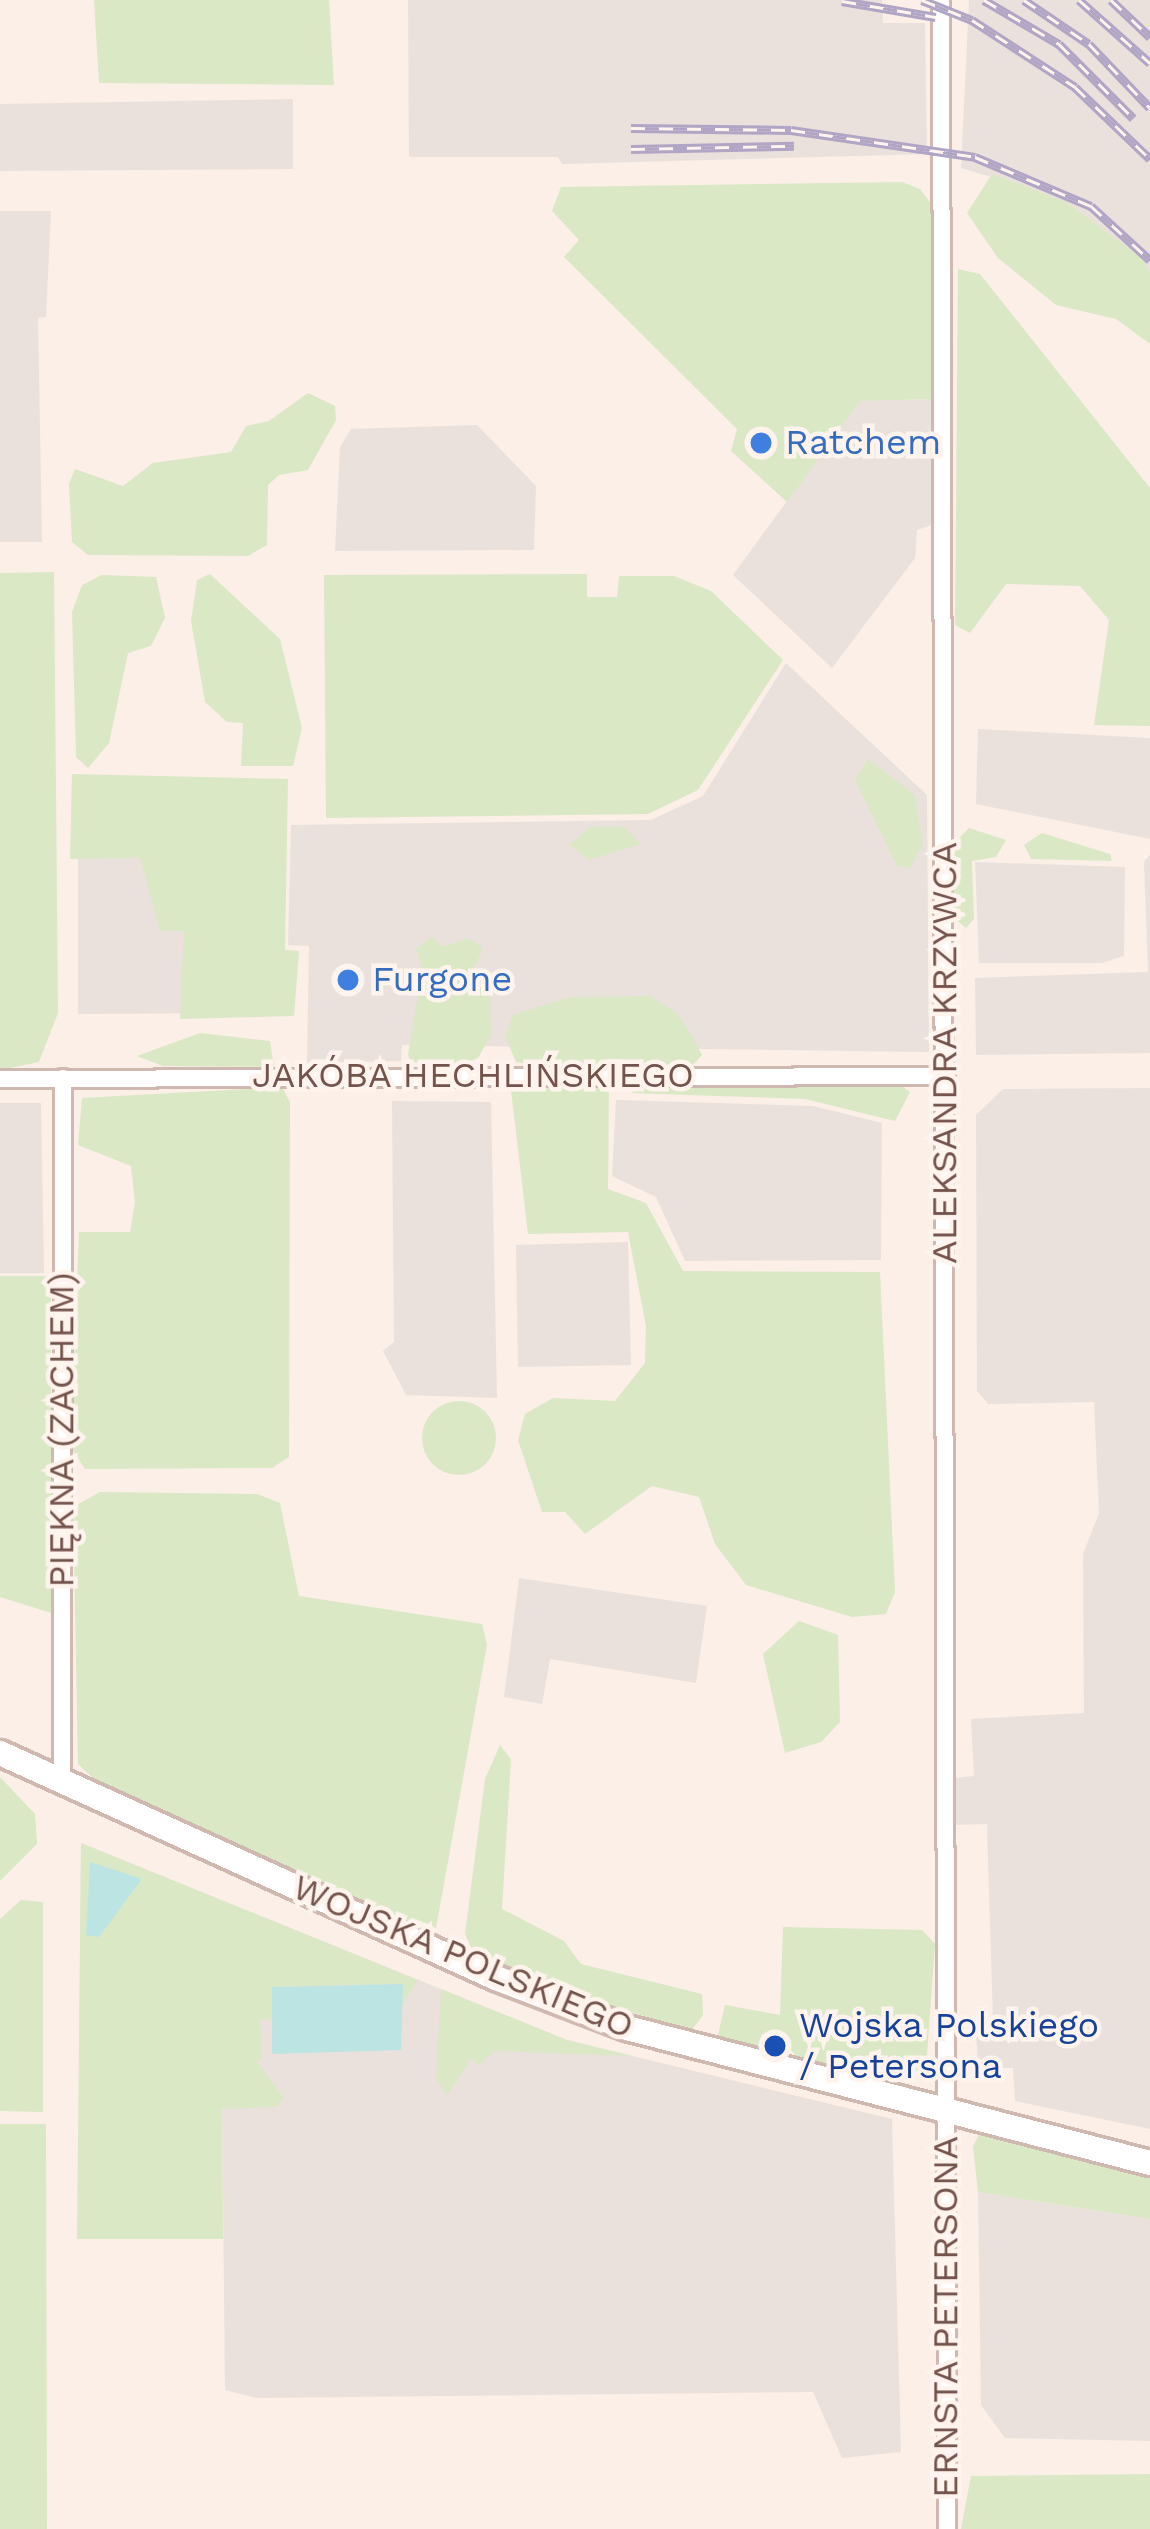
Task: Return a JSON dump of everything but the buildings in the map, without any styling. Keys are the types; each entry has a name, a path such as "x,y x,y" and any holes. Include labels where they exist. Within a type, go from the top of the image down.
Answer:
{"street":[{"name":"ALEKSANDRA KRZYWCA","path":"941,0 946,2105"},
{"name":"JAKÓBA HECHLIŃSKIEGO","path":"0,1079 946,1076"},
{"name":"PIĘKNA (ZACHEM)","path":"62,1781 63,1078"},
{"name":"WOJSKA POLSKIEGO","path":"0,1754 627,2029 946,2105 1150,2162"},
{"name":"ERNSTA PETERSONA","path":"946,2105 947,2529"}],"shaded area":[{"path":"408,0 882,0 883,23 925,23 927,154 562,164 558,157 409,157"},
{"path":"969,0 1150,0 1150,277 1024,187 961,168"},
{"path":"293,99 293,169 0,171 0,104"},
{"path":"0,211 51,211 46,317 38,318 42,542 0,542"},
{"path":"931,399 932,525 917,530 915,558 832,668 733,575 860,401"},
{"path":"477,425 536,486 534,550 335,551 340,447 351,429"},
{"path":"786,663 927,795 929,1052 402,1045 401,1061 307,1063 309,946 288,945 291,825 651,820 703,796"},
{"path":"978,729 1150,738 1150,839 976,804"},
{"path":"78,778 277,1013 78,1014"},
{"path":"1150,855 1150,1053 976,1055 975,978 1148,972 1144,862"},
{"path":"975,862 1125,867 1124,956 1102,963 979,963"},
{"path":"1150,1088 1150,2129 1015,2101 1013,2068 978,2068 976,2030 993,2022 987,1824 953,1825 953,1778 974,1776 971,1719 1084,1713 1083,1554 1099,1513 1094,1402 988,1404 977,1391 976,1115 1003,1089"},
{"path":"616,1100 813,1106 882,1123 881,1260 685,1261 656,1197 612,1176"},
{"path":"392,1101 491,1102 497,1398 406,1395 383,1351 394,1342"},
{"path":"0,1103 41,1103 44,1273 0,1273"},
{"path":"628,1242 631,1365 518,1367 516,1245"},
{"path":"519,1578 707,1606 696,1683 550,1659 542,1704 504,1697"},
{"path":"81,1843 567,2040 892,2119 901,2452 842,2458 813,2392 257,2398 225,2390 222,2094 79,2102"},
{"path":"978,2192 1150,2219 1150,2441 1005,2438 981,2405"}],"green space":[{"path":"94,0 329,0 334,85 99,83"},
{"path":"992,174 1066,202 1141,257 1150,272 1150,344 1116,319 1056,305 998,258 967,213"},
{"path":"902,182 920,189 934,208 931,399 860,401 787,502 731,451 737,429 564,257 579,240 552,211 561,187"},
{"path":"958,269 980,274 1150,488 1150,726 1094,725 1109,620 1080,586 1006,584 970,633 955,625"},
{"path":"308,393 335,406 336,420 308,470 279,475 268,485 267,545 248,556 88,555 72,542 69,484 75,469 123,486 153,463 231,452 246,426 269,421"},
{"path":"54,572 58,1013 39,1062 0,1070 0,573"},
{"path":"210,574 280,639 302,728 293,766 241,766 243,723 227,722 205,702 191,621 197,580"},
{"path":"587,574 587,597 617,597 619,576 674,576 711,591 783,660 698,790 648,814 326,818 324,575"},
{"path":"102,575 156,577 165,618 151,646 128,653 109,743 88,768 76,757 72,612 82,585"},
{"path":"868,759 915,795 923,844 910,868 897,866 855,780"},
{"path":"72,774 288,779 285,950 299,951 294,1016 180,1019 184,931 160,931 140,858 70,859"},
{"path":"590,827 625,827 640,844 589,860 569,845"},
{"path":"969,828 1006,840 996,857 972,861 974,919 966,928 954,918 954,843"},
{"path":"1042,833 1110,854 1112,861 1031,859 1024,845"},
{"path":"432,937 443,947 468,938 483,948 471,975 490,997 491,1035 478,1058 464,1064 411,1062 408,1055 422,970 416,948"},
{"path":"650,996 678,1014 691,1034 702,1055 694,1064 551,1067 516,1062 505,1036 513,1015 570,997"},
{"path":"200,1033 270,1041 274,1067 163,1066 137,1056"},
{"path":"599,1079 609,1087 608,1189 646,1203 683,1271 880,1272 895,1592 886,1614 852,1617 746,1585 715,1544 699,1497 652,1486 585,1534 565,1512 542,1512 518,1440 525,1414 553,1398 615,1401 645,1363 646,1326 628,1232 528,1234 511,1090 519,1081"},
{"path":"896,1082 910,1092 895,1121 805,1099 632,1093 637,1083"},
{"path":"282,1087 290,1102 289,1457 272,1468 85,1469 71,1448 79,1232 130,1232 135,1202 131,1166 78,1145 82,1098"},
{"path":"0,1276 51,1276 51,1613 0,1597"},
{"path":"459,1401 485,1412 496,1438 485,1464 459,1475 433,1464 422,1438 433,1412"},
{"path":"100,1492 257,1494 280,1503 299,1596 482,1624 487,1645 436,1928 409,1926 93,1778 78,1764 73,1507"},
{"path":"799,1621 838,1635 840,1722 821,1742 785,1753 763,1654"},
{"path":"500,1745 511,1759 502,1909 564,1941 581,1964 702,1994 703,2015 691,2031 516,1976 473,1952 465,1934 485,1779"},
{"path":"0,1777 35,1814 37,1844 0,1881"},
{"path":"81,1843 418,1980 402,2005 402,1984 272,1987 272,2019 260,2020 262,2059 256,2060 284,2098 277,2107 222,2109 223,2239 77,2239"},
{"path":"21,1900 43,1902 43,2112 0,2111 0,1919"},
{"path":"783,1927 922,1930 935,1944 926,2069 892,2080 796,2056 779,2036 762,2034 759,2048 718,2035 725,2005 780,2015"},
{"path":"441,1989 567,2040 632,2056 494,2051 479,2065 471,2058 447,2096 436,2078"},
{"path":"0,2124 46,2124 47,2529 0,2529"},
{"path":"980,2132 1150,2178 1150,2219 978,2192 973,2147"},
{"path":"1150,2474 1150,2529 961,2529 971,2476"}],"water":[{"path":"90,1862 142,1879 99,1937 86,1935"},
{"path":"403,1984 401,2050 272,2054 272,1987"}],"railway":[{"path":"922,0 972,20 1075,87 1150,159"},
{"path":"984,0 1059,44 1133,118"},
{"path":"1024,0 1089,44 1150,108"},
{"path":"1079,0 1150,63"},
{"path":"1111,0 1150,37"},
{"path":"842,1 936,17"},
{"path":"631,128 791,130 975,157 1091,206 1150,260"},
{"path":"631,149 794,146"}],"place":[{"name":"Ratchem","path":"761,443"},
{"name":"Furgone","path":"348,980"},
{"name":"Wojska Polskiego / Petersona","path":"775,2046"}]}
